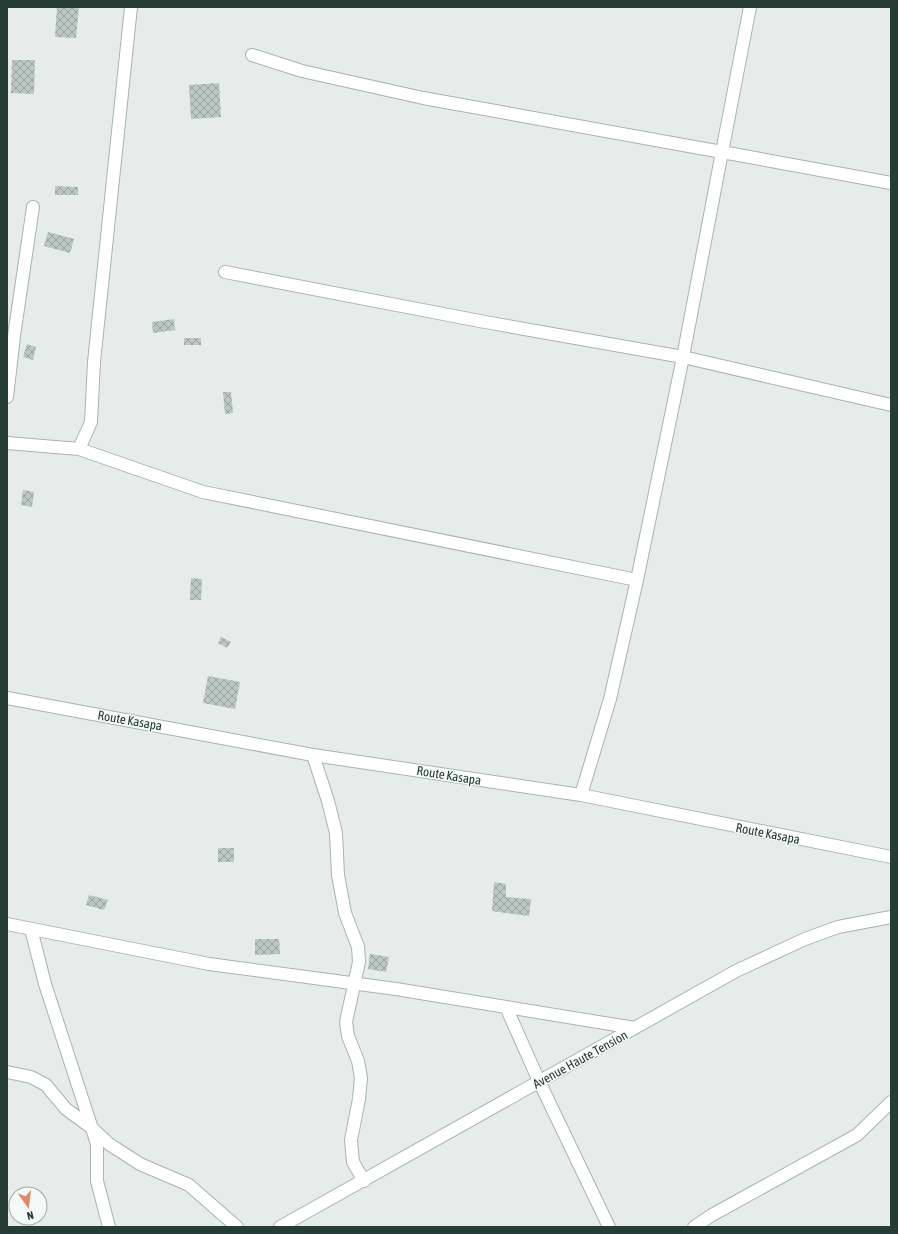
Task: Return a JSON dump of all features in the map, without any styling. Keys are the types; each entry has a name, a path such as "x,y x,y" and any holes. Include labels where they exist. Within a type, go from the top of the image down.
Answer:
{"street":[{"path":"79,449 91,422 94,362 131,7"},
{"path":"581,795 610,699 637,580 683,357 750,7"},
{"path":"252,55 302,71 423,98 891,183"},
{"path":"7,397 14,336 33,207"},
{"path":"225,272 485,322 683,357 891,405"},
{"path":"7,443 79,449 203,492 637,580"},
{"name":"Route Kasapa","path":"7,698 313,755 581,795 891,857"},
{"path":"313,755 328,801 336,833 338,875 345,914 358,947 359,962 346,1022 348,1036 358,1061 361,1078 359,1098 351,1140 353,1162 364,1181"},
{"name":"Avenue Haute Tension","path":"280,1227 736,971 805,939 838,927 891,917"},
{"path":"7,924 209,964 355,984 635,1028"},
{"path":"31,929 45,984 97,1144 97,1181 109,1227"},
{"path":"506,1007 539,1081 609,1227"},
{"path":"7,1072 32,1077 46,1085 66,1109 92,1128 110,1144 140,1164 189,1185 237,1227"},
{"path":"694,1227 712,1215 857,1135 891,1102"}],"building":[{"path":"57,7 79,7 76,38 55,37"},
{"path":"12,60 35,60 34,94 11,93"},
{"path":"219,83 221,117 191,119 189,85"},
{"path":"55,186 78,187 78,195 55,195"},
{"path":"48,232 74,239 70,253 44,246"},
{"path":"174,319 175,330 153,333 152,322"},
{"path":"184,338 201,338 201,345 184,345"},
{"path":"27,344 36,347 33,360 23,357"},
{"path":"223,392 231,392 233,413 225,414"},
{"path":"23,490 34,492 32,507 21,505"},
{"path":"191,578 202,579 201,600 190,600"},
{"path":"221,637 231,642 227,648 218,643"},
{"path":"208,676 240,682 235,709 203,703"},
{"path":"218,848 234,848 234,862 218,862"},
{"path":"494,882 506,884 506,897 531,899 529,916 492,911"},
{"path":"89,895 108,900 104,910 86,905"},
{"path":"255,939 279,939 280,954 255,955"},
{"path":"370,954 389,957 386,972 368,969"}]}
